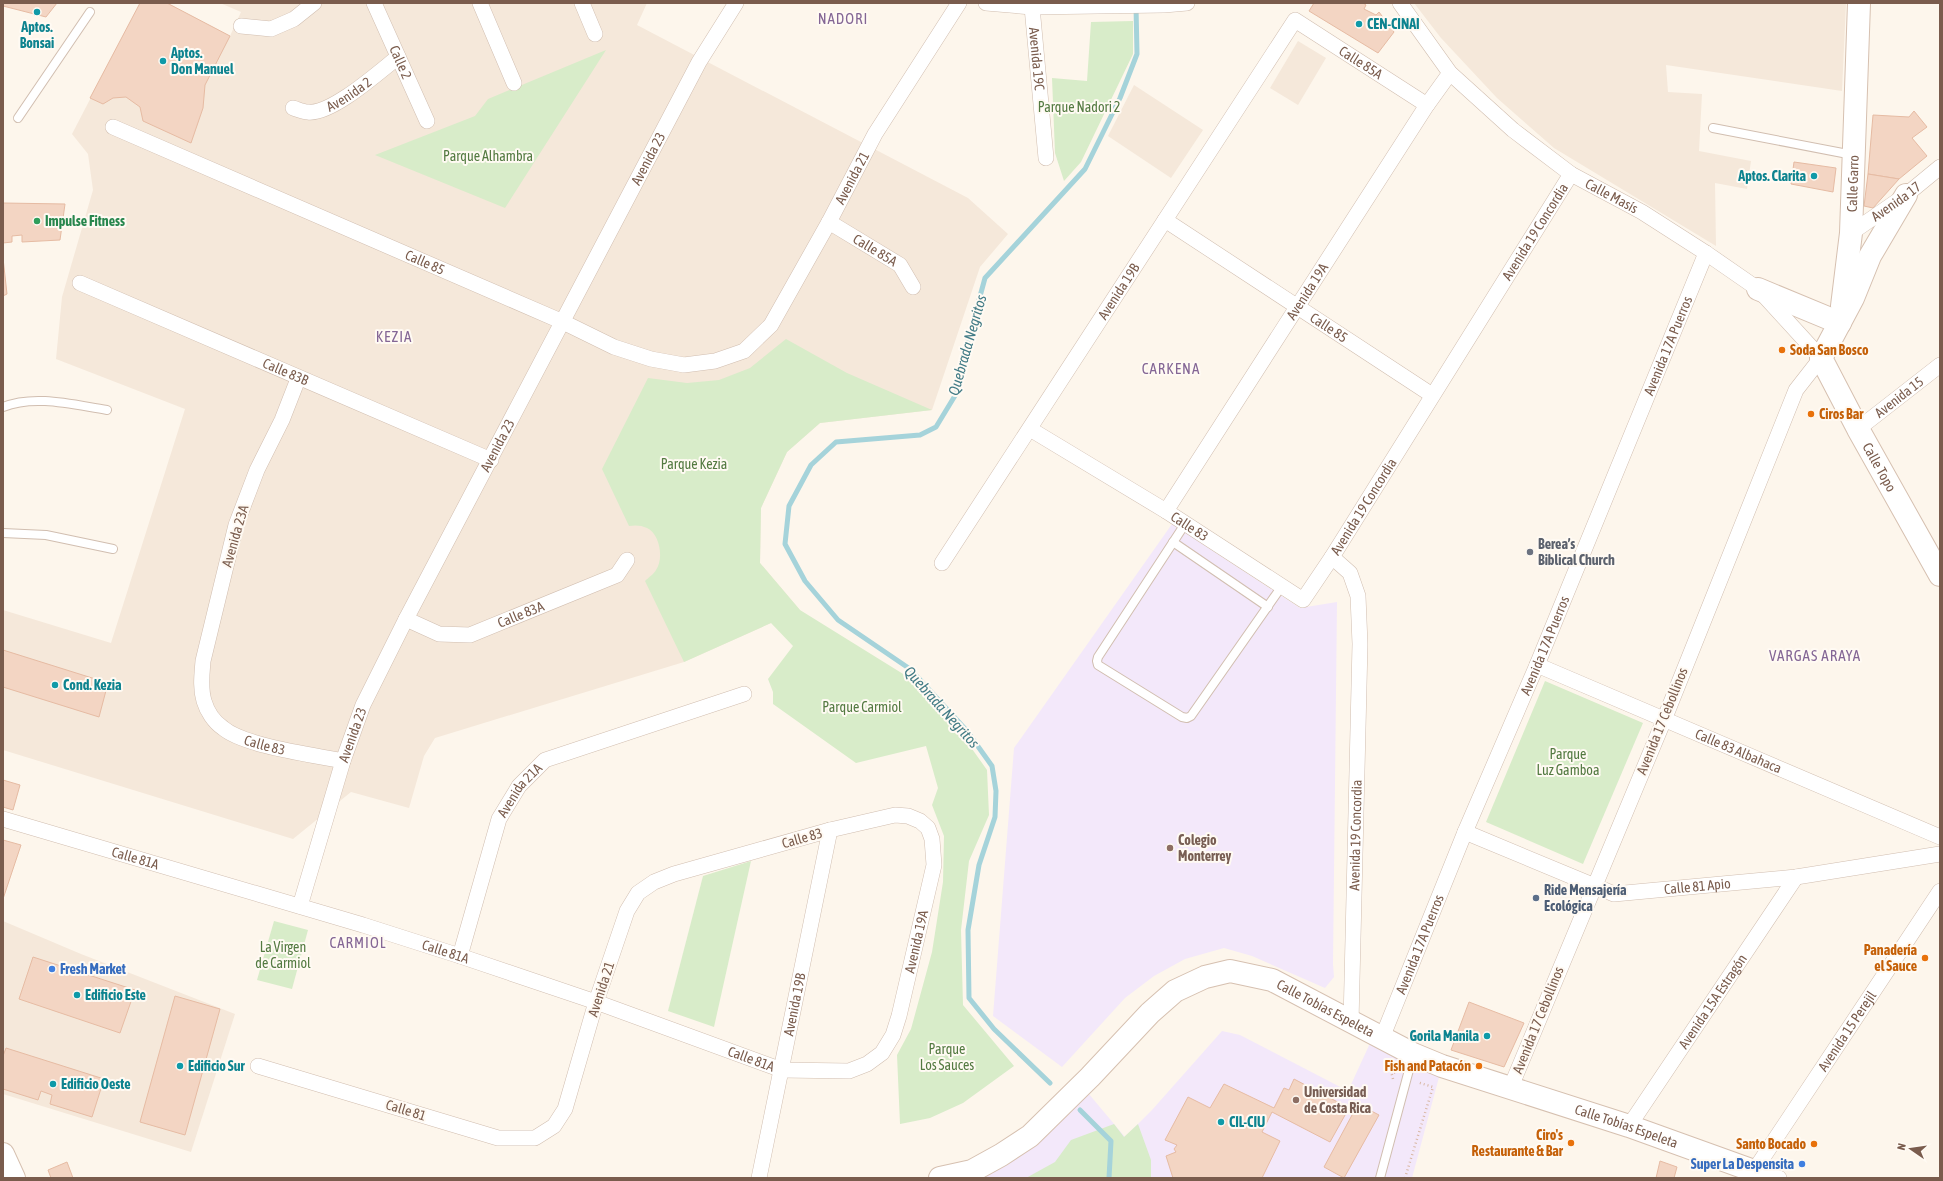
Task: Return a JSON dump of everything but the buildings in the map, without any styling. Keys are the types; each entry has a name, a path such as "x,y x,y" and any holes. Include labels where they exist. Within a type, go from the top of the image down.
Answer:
{"street":[{"path":"241,26 270,29 294,19 314,3"},
{"name":"Calle 2","path":"374,3 427,121"},
{"path":"480,3 514,83"},
{"path":"582,3 595,34"},
{"name":"Avenida 23","path":"300,906 343,761 363,705 406,619 491,460 699,62 736,3"},
{"name":"Avenida 21","path":"744,351 771,324 829,222 875,134 959,3"},
{"path":"986,3 1032,7 1128,5 1164,6 1187,3"},
{"name":"Calle Masís","path":"1400,3 1450,73 1514,130 1570,174 1642,212 1706,253 1758,289 1821,358"},
{"name":"Calle Garro","path":"1821,358 1840,323 1851,233 1859,3"},
{"name":"Avenida 19C","path":"1032,7 1046,158"},
{"name":"Calle 85A","path":"1295,20 1426,105"},
{"name":"Avenida 19B","path":"942,563 1295,20"},
{"name":"Avenida 2","path":"293,108 308,112 320,111 341,100 398,57"},
{"name":"Avenida 19A","path":"1166,511 1426,105 1450,73"},
{"name":"Calle 85","path":"112,127 563,322 614,347 651,359 684,365 715,361 744,351"},
{"name":"Avenida 17","path":"1851,233 1906,195 1940,167"},
{"name":"Avenida 19 Concordia","path":"1351,1023 1360,644 1358,596 1350,573 1332,557 1570,174"},
{"path":"1758,289 1840,323 1853,298 1870,256 1906,195"},
{"name":"Calle 85","path":"1165,220 1432,395"},
{"name":"Calle 85A","path":"829,222 900,265 913,287"},
{"name":"Avenida 17A Puerros","path":"1382,1038 1465,832 1537,665 1706,253"},
{"name":"Calle 83B","path":"80,283 298,379 491,460"},
{"name":"Calle Topo","path":"1821,358 1858,429 1940,575"},
{"name":"Avenida 17 Cebollinos","path":"1510,1088 1664,720 1796,390 1821,358"},
{"name":"Avenida 15","path":"1858,429 1940,365"},
{"name":"Avenida 23A","path":"204,702 201,684 203,661 236,526 257,470 282,420 298,379"},
{"name":"Calle 83","path":"1030,429 1166,511 1303,600 1332,557"},
{"name":"Calle 83A","path":"406,619 439,634 470,635 617,575 627,560"},
{"name":"Calle 83 Albahaca","path":"1537,665 1940,837"},
{"name":"Avenida 21A","path":"460,956 499,819 519,786 545,760 744,694"},
{"name":"Calle 83","path":"204,702 212,717 223,729 245,740 343,761"},
{"name":"Calle 83","path":"674,874 830,830 895,815 908,816 920,821 928,828"},
{"name":"Calle 81A","path":"3,819 300,906 460,956 596,1002 782,1070 849,1071 867,1064 882,1053"},
{"name":"Avenida 19A","path":"882,1053 893,1035 899,1016 934,865 932,839 928,828"},
{"name":"Avenida 19B","path":"759,1178 830,830"},
{"name":"Calle 81 Apio","path":"1465,832 1593,887 1614,894 1796,877 1940,854"},
{"name":"Avenida 21","path":"554,1126 565,1109 596,1002 627,911 638,893 654,882 674,874"},
{"name":"Avenida 15A Estragón","path":"1628,1126 1796,877"},
{"name":"Avenida 15 Perejil","path":"1754,1174 1940,891"},
{"name":"Calle Tobías Espeleta","path":"940,1178 972,1171 1001,1155 1030,1136 1090,1078 1150,1013 1175,992 1205,977 1230,971 1272,980 1351,1023 1413,1054 1510,1088 1628,1126 1754,1174"},
{"name":"Calle 81","path":"258,1066 498,1138 535,1138 554,1126"},
{"path":"3,1154 14,1178"},
{"path":"1754,1174 1779,1178"}],"lane":[{"path":"18,118 90,12"},
{"path":"1713,128 1854,156"},
{"path":"3,407 14,402 33,401 64,403 107,410"},
{"path":"1186,524 1098,657 1098,665 1182,717 1188,718 1191,716 1282,586"},
{"path":"3,533 46,535 113,549"},
{"path":"1174,542 1268,607"},
{"path":"1380,1178 1413,1054"}],"path":[{"path":"1405,1178 1433,1087 1407,1078"}],"shaded area":[{"path":"140,3 167,3 230,36 241,12 220,3 647,3 637,25 968,198 1008,234 980,267 932,410 820,423 787,452 761,508 760,563 800,610 684,662 435,738 424,756 409,808 351,792 293,839 3,750 3,610 111,643 185,409 56,359 62,297 93,190 88,154 72,134"},
{"path":"1414,3 1846,3 1842,91 1666,65 1668,92 1702,94 1699,151 1751,161 1747,189 1715,183 1716,246 1554,148 1497,98 1441,38"},
{"path":"1298,41 1326,58 1298,105 1270,88"},
{"path":"1134,85 1203,130 1171,178 1108,136"},
{"name":"Colegio Monterrey","path":"1172,524 1300,608 1337,602 1334,977 1325,988 1252,956 1224,948 1185,959 1154,976 1125,998 1062,1067 993,1016 1014,748"},
{"path":"3,921 81,954 235,1014 191,1152 3,1094"},
{"name":"Universidad de Costa Rica","path":"1222,1031 1240,1035 1348,1091 1372,1039 1442,1066 1412,1178 940,1178 972,1171 1083,1087 1125,1137 1152,1110"}],"green space":[{"name":"Parque Nadori 2","path":"1133,21 1133,54 1081,162 1064,181 1055,153 1052,78 1087,81 1091,22"},
{"name":"Parque Alhambra","path":"606,50 505,208 375,155 475,116 488,99"},
{"path":"786,339 847,373 932,410 820,423 787,452 761,508 760,563 800,610 908,677 965,739 987,770 989,815 969,861 961,930 963,1005 1014,1066 963,1103 930,1118 900,1124 897,1055 911,1029 932,952 943,882 944,836 932,805 938,788 926,746 856,763 773,704 773,692 768,679 793,646 771,623 684,662 645,581 654,573 660,560 658,541 647,528 642,526 629,526 602,469 648,378 687,383 719,380 750,368"},
{"name":"Parque Luz Gamboa","path":"1545,681 1643,723 1583,864 1486,822"},
{"path":"751,861 714,1027 668,1011 703,876"},
{"name":"La Virgen de Carmiol","path":"274,921 308,930 292,989 257,980"},
{"path":"1114,1124 1124,1137 1138,1124 1151,1160 1151,1178 1026,1178 1055,1162 1071,1140"}],"waterway":[{"name":"Quebrada Negritos","path":"1050,1083 994,1029 969,998 968,930 979,865 995,817 996,791 992,766 967,731 910,669 838,620 805,581 785,544 789,506 811,465 836,442 920,435 936,427 956,394 960,370 985,278 1085,169 1120,98 1137,54 1136,6"},
{"name":"Quebrada Negritos","path":"1080,1110 1111,1141 1109,1178"}],"place":[{"name":"Aptos. Bonsai","path":"37,12"},
{"name":"CEN-CINAI","path":"1359,24"},
{"name":"Aptos. Don Manuel","path":"163,61"},
{"name":"Aptos. Clarita","path":"1814,176"},
{"name":"Impulse Fitness","path":"37,221"},
{"name":"Soda San Bosco","path":"1782,350"},
{"name":"Ciros Bar","path":"1811,414"},
{"name":"Berea’s Biblical Church","path":"1530,552"},
{"name":"Cond. Kezia","path":"55,685"},
{"name":"Colegio Monterrey","path":"1170,848"},
{"name":"Ride Mensajería Ecológica","path":"1536,898"},
{"name":"Panadería el Sauce","path":"1925,958"},
{"name":"Fresh Market","path":"52,969"},
{"name":"Edificio Este","path":"77,995"},
{"name":"Gorila Manila","path":"1487,1036"},
{"name":"Edificio Sur","path":"180,1066"},
{"name":"Fish and Patacón","path":"1479,1066"},
{"name":"Edificio Oeste","path":"53,1084"},
{"name":"Universidad de Costa Rica","path":"1296,1100"},
{"name":"CIL-CIU","path":"1221,1122"},
{"name":"Ciro's Restaurante & Bar","path":"1571,1143"},
{"name":"Santo Bocado","path":"1814,1144"},
{"name":"Super La Despensita","path":"1802,1164"}],"district":[{"name":"NADORI","path":"843,18"},
{"name":"KEZIA","path":"394,336"},
{"name":"CARKENA","path":"1171,368"},
{"name":"VARGAS ARAYA","path":"1815,655"},
{"name":"CARMIOL","path":"358,942"}],"park label":[{"name":"Parque Kezia","path":"694,464"},
{"name":"Parque Carmiol","path":"862,707"},
{"name":"Parque Los Sauces","path":"947,1058"}]}
